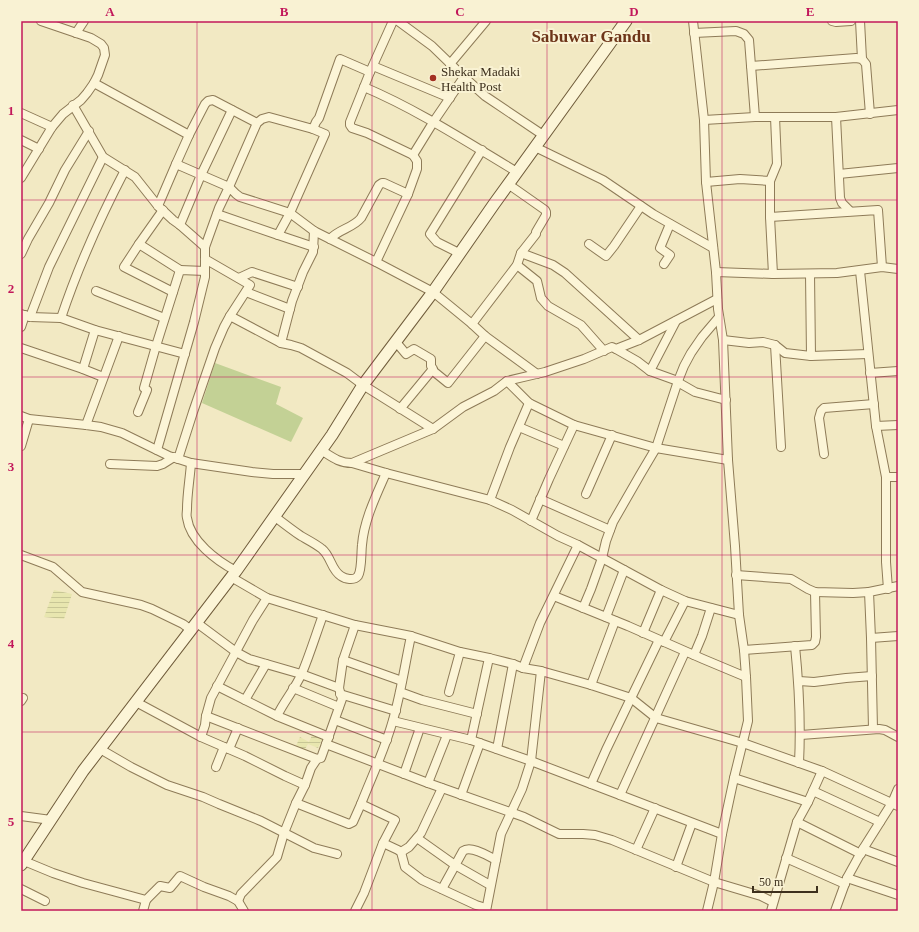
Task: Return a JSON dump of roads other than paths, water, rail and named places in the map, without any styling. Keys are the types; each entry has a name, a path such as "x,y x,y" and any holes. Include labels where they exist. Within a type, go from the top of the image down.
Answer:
{"street":[{"path":"21,177 52,127 63,114 81,100 94,83 105,55 104,48 101,44 91,38 41,21"},
{"path":"76,33 84,21"},
{"path":"376,262 408,194 417,169 417,162 413,155 367,133 352,128 350,122 371,69 393,21"},
{"path":"398,21 432,46 485,96 543,136"},
{"path":"450,64 486,21"},
{"path":"146,900 22,863 83,771 233,574 321,450 363,385 396,342 626,21"},
{"path":"693,21 704,120 706,182 716,272 717,299 723,340 728,460 739,615 744,650 748,721 734,778 707,911"},
{"path":"832,21 851,21"},
{"path":"860,21 862,59 866,64 870,114"},
{"path":"694,33 736,31 744,34 749,40 755,117"},
{"path":"751,66 856,58 862,59"},
{"path":"314,129 340,59 450,98"},
{"path":"413,155 464,77"},
{"path":"94,83 188,135"},
{"path":"364,87 434,122 517,172"},
{"path":"173,292 124,267 160,208 188,135 204,104 213,100 257,123"},
{"path":"73,105 103,157 140,181 160,208 205,247"},
{"path":"180,225 201,175 232,110"},
{"path":"704,120 755,117 836,117 898,110"},
{"path":"21,113 52,127"},
{"path":"158,450 205,277 205,247 217,214 257,123 262,118 269,117 314,129 325,134 290,213 278,235"},
{"path":"773,274 770,181 777,164 774,117"},
{"path":"836,117 840,198 842,203 850,211"},
{"path":"21,254 65,170 89,131"},
{"path":"21,140 39,149"},
{"path":"535,147 603,180 653,214 713,248"},
{"path":"459,253 437,242 430,234 482,150"},
{"path":"21,327 25,315 44,280 103,157"},
{"path":"176,164 229,186 240,197 290,213 314,231 432,292 485,336 537,374"},
{"path":"839,174 898,168"},
{"path":"61,318 85,254 124,170"},
{"path":"706,182 740,179 770,181"},
{"path":"330,239 336,233 358,222 379,185 382,183 408,194"},
{"path":"472,324 517,264 521,253 536,234 546,215 545,210 508,184"},
{"path":"589,244 606,256 641,206"},
{"path":"770,217 878,210 882,267"},
{"path":"217,214 314,246"},
{"path":"664,264 670,255 660,248 670,224"},
{"path":"281,343 290,309 303,272 313,252 314,231"},
{"path":"139,244 180,270 205,271"},
{"path":"521,253 553,266 565,273 639,340"},
{"path":"110,464 157,466 176,458 215,348 230,316 250,285 205,259"},
{"path":"517,264 537,281 541,298 548,306 581,325 604,351"},
{"path":"716,272 810,274 860,271 882,267 898,270"},
{"path":"138,412 147,390 144,388 164,318 180,270"},
{"path":"860,271 876,426 886,477 886,562 888,589"},
{"path":"239,278 252,272 298,287"},
{"path":"810,274 811,356"},
{"path":"96,291 164,318"},
{"path":"246,292 290,309"},
{"path":"616,349 639,340 717,299"},
{"path":"25,315 61,318 95,330 185,354"},
{"path":"230,316 281,343 292,344 301,348 347,373 363,385 433,429"},
{"path":"583,608 602,558 613,522 656,448 684,366 702,337 719,317"},
{"path":"650,370 676,321"},
{"path":"83,369 95,330"},
{"path":"86,425 119,336"},
{"path":"396,342 406,354 414,349 431,359 430,366 433,369 432,370 448,383 485,336"},
{"path":"723,340 749,343 763,342 775,345 785,352 811,356 868,354"},
{"path":"775,345 781,447"},
{"path":"352,463 433,429 463,407 494,391 507,381 537,374 584,359 612,347 650,370 670,377 695,392 726,400"},
{"path":"21,348 103,377"},
{"path":"400,409 432,370"},
{"path":"870,374 898,371"},
{"path":"507,381 529,403 574,425 656,448 728,460"},
{"path":"490,500 518,427 529,403"},
{"path":"824,454 819,418 821,411 824,408 874,404"},
{"path":"21,416 29,419 86,425 122,433 190,463 252,472 304,474"},
{"path":"21,446 29,419"},
{"path":"530,521 574,425"},
{"path":"876,426 898,425"},
{"path":"518,427 564,446"},
{"path":"586,494 612,435"},
{"path":"321,450 340,462 352,463 490,500 512,510 661,590 686,601 739,615"},
{"path":"190,463 187,518 191,531 199,543 228,567 233,574 266,598 356,625 410,636 460,652 490,658 514,664 523,668 592,684 632,698 656,718 743,743 822,771 895,804"},
{"path":"274,516 300,535 323,549 328,555 336,572 342,577 349,579 354,578 358,576 361,565 362,544 368,513 386,473"},
{"path":"886,477 898,477"},
{"path":"540,499 610,530"},
{"path":"523,668 540,623 578,545"},
{"path":"21,555 53,567 82,592 141,605 152,609 177,621 194,626 249,660 301,674 340,691 396,711"},
{"path":"606,617 624,570"},
{"path":"736,575 792,579 815,592 869,592 898,586"},
{"path":"643,633 661,590"},
{"path":"744,650 812,645 815,642 816,637 815,592"},
{"path":"869,592 873,729"},
{"path":"554,596 746,677"},
{"path":"201,737 211,698 266,598"},
{"path":"591,784 632,698 662,641 686,601"},
{"path":"694,655 711,608"},
{"path":"277,716 301,674 323,615"},
{"path":"592,684 615,621"},
{"path":"238,901 242,894 277,857 284,833 311,768 317,759 321,758 342,699 340,691 343,660 356,625"},
{"path":"296,803 349,824 353,822 393,722 410,636"},
{"path":"871,638 898,636"},
{"path":"795,646 799,681 799,763"},
{"path":"449,692 460,652"},
{"path":"620,795 686,652"},
{"path":"461,795 476,742 477,714 490,658"},
{"path":"343,660 402,681"},
{"path":"244,700 266,664"},
{"path":"497,749 514,664"},
{"path":"383,844 401,852 405,868 422,880 486,909 501,834 522,789 531,761 541,671"},
{"path":"799,681 814,682 872,676"},
{"path":"217,686 377,764 511,812 560,834 595,835 612,840 714,882 761,896 773,902"},
{"path":"293,688 339,707"},
{"path":"400,692 422,700 477,714"},
{"path":"136,702 201,737 305,785"},
{"path":"206,716 317,759"},
{"path":"335,720 387,740"},
{"path":"393,722 455,736 497,749 722,834"},
{"path":"216,767 238,728"},
{"path":"404,774 420,728"},
{"path":"800,736 873,729 885,730 898,737"},
{"path":"428,783 447,735"},
{"path":"100,749 167,785 204,797 260,821 314,848 336,854"},
{"path":"771,911 797,822 822,771"},
{"path":"734,778 808,802"},
{"path":"401,852 421,833 442,788"},
{"path":"835,911 846,881 862,851 880,822 895,804 898,789"},
{"path":"813,791 880,822"},
{"path":"355,911 364,893 383,844 395,820 361,804"},
{"path":"636,850 655,808"},
{"path":"21,816 51,820"},
{"path":"797,822 862,851 898,862"},
{"path":"676,867 692,823"},
{"path":"417,838 455,865 490,885"},
{"path":"442,889 466,848 496,860"},
{"path":"786,858 846,881 898,895"},
{"path":"143,911 146,900 160,886 170,888 180,876 229,896 238,901 244,911"},
{"path":"21,889 45,901"}],"place":[{"name":"Shekar Madaki Health Post","path":"433,78"}],"district":[{"name":"Sabuwar Gandu","path":"591,36"}]}
